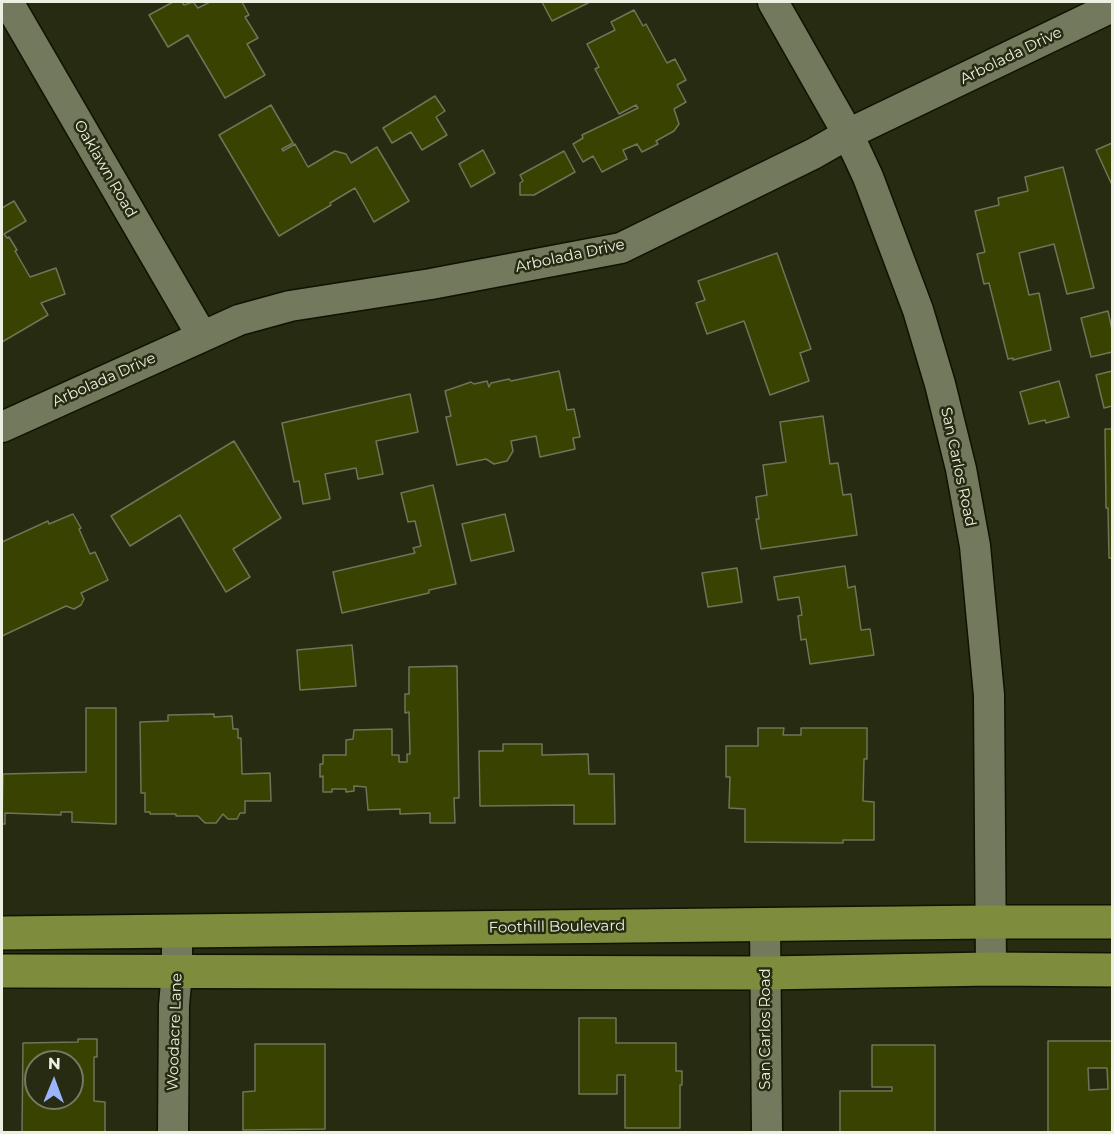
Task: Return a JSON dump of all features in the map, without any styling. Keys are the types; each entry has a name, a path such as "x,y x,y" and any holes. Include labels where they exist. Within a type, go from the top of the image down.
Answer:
{"main road":[{"name":"Foothill Boulevard","path":"2,933 1113,922"},
{"path":"2,971 766,973 991,969 1113,970"}],"street":[{"name":"Oaklawn Road","path":"8,2 202,336"},
{"name":"San Carlos Road","path":"773,2 848,134 868,177 918,310 940,384 961,470 975,546 989,695 991,969"},
{"name":"Arbolada Drive","path":"2,427 239,320 290,306 431,284 621,248 813,154 848,134 1113,7"},
{"name":"San Carlos Road","path":"765,926 767,1132"},
{"name":"Woodacre Lane","path":"173,1132 177,931"}],"building":[{"path":"173,2 182,2 184,5 193,2 198,8 210,2 242,2 249,15 245,17 258,38 247,44 265,75 225,98 188,35 168,47 149,15"},
{"path":"542,2 590,2 552,21"},
{"path":"634,10 643,26 646,24 667,63 675,59 686,80 677,85 686,102 674,109 679,124 674,131 656,141 658,144 642,152 637,144 623,150 627,159 602,172 593,156 583,162 573,144 583,138 582,135 638,108 636,105 619,114 595,69 599,67 587,44 615,30 611,22"},
{"path":"435,96 445,111 436,117 447,135 422,150 411,132 392,143 383,128"},
{"path":"271,105 293,143 282,149 283,151 295,144 308,167 335,151 346,154 351,163 377,147 409,201 374,222 355,188 279,236 219,135"},
{"path":"1112,143 1112,185 1096,150"},
{"path":"483,150 495,173 471,187 459,164"},
{"path":"564,151 575,172 534,195 520,195 520,183 523,181 520,175"},
{"path":"1063,167 1094,288 1067,294 1054,244 1019,253 1029,295 1039,293 1051,350 1013,360 1013,358 1008,359 989,283 984,284 977,254 985,252 975,211 999,205 998,198 1028,191 1025,177"},
{"path":"14,201 26,221 4,234 7,238 9,237 17,250 15,251 30,277 56,268 65,294 41,303 48,315 2,342 2,208"},
{"path":"777,253 811,349 800,353 809,381 770,395 744,321 707,334 696,303 705,300 698,281"},
{"path":"1108,311 1112,330 1112,352 1091,357 1081,318"},
{"path":"559,371 567,410 574,409 580,437 573,438 575,449 540,457 536,436 511,441 513,451 507,461 494,464 486,459 457,465 446,417 451,416 445,391 471,382 474,384 487,381 489,387 491,383"},
{"path":"1112,371 1112,406 1104,408 1096,375"},
{"path":"1059,381 1069,417 1046,423 1045,420 1029,424 1020,392"},
{"path":"410,394 418,432 376,441 383,474 358,479 356,468 325,474 330,499 303,504 299,481 294,482 282,423"},
{"path":"823,416 830,464 838,463 843,495 851,494 857,535 761,549 756,519 759,519 756,497 767,495 763,465 786,462 780,422"},
{"path":"1105,429 1112,429 1112,558 1109,558 1108,508 1106,508"},
{"path":"234,441 281,518 233,549 250,577 226,592 180,515 130,546 111,516"},
{"path":"433,485 456,584 429,590 429,593 342,613 333,572 415,553 413,548 421,546 415,521 408,522 401,493"},
{"path":"73,514 81,528 79,529 90,554 95,552 108,580 81,593 84,599 81,605 74,609 66,606 2,636 2,542 48,521 49,524"},
{"path":"505,514 514,551 471,561 462,524"},
{"path":"845,566 848,588 855,586 861,630 870,629 874,655 810,664 806,639 801,640 798,616 802,615 799,597 778,600 774,577"},
{"path":"737,568 742,602 708,607 702,573"},
{"path":"352,645 356,686 300,690 297,650"},
{"path":"457,666 459,798 454,798 455,823 430,823 430,813 400,814 400,809 368,810 366,787 354,786 354,791 346,792 346,789 332,789 332,792 323,792 320,764 323,764 323,755 346,755 346,740 353,739 354,730 392,729 392,755 399,755 399,762 407,762 407,754 410,754 409,712 405,713 405,694 409,694 409,667"},
{"path":"86,708 116,708 116,824 72,822 72,812 61,812 61,815 5,813 5,824 2,824 3,774 86,772"},
{"path":"214,714 214,717 232,716 233,729 238,729 238,738 241,738 242,774 270,773 271,801 245,801 245,813 240,813 237,819 228,819 223,814 216,823 205,823 198,816 145,812 145,793 141,793 140,722 168,721 168,715"},
{"path":"758,728 784,728 783,735 801,735 801,728 867,728 863,801 874,802 874,840 843,840 843,843 745,842 745,809 729,808 730,777 726,777 726,746 758,746"},
{"path":"503,744 542,744 542,755 588,754 589,774 614,774 615,824 574,824 574,805 480,806 479,751 503,751"},
{"path":"579,1018 616,1018 616,1043 676,1043 676,1071 682,1071 680,1128 625,1128 625,1075 617,1075 617,1094 579,1094"},
{"path":"78,1039 97,1039 97,1057 94,1057 94,1101 105,1102 105,1132 22,1132 23,1043 78,1042"},
{"path":"1048,1041 1112,1041 1112,1132 1048,1132","holes":["1088,1068 1107,1068 1108,1089 1089,1090"]},
{"path":"255,1044 325,1044 325,1129 243,1130 243,1092 255,1091"},
{"path":"872,1045 935,1045 935,1132 840,1132 840,1091 892,1091 892,1087 872,1087"}]}
